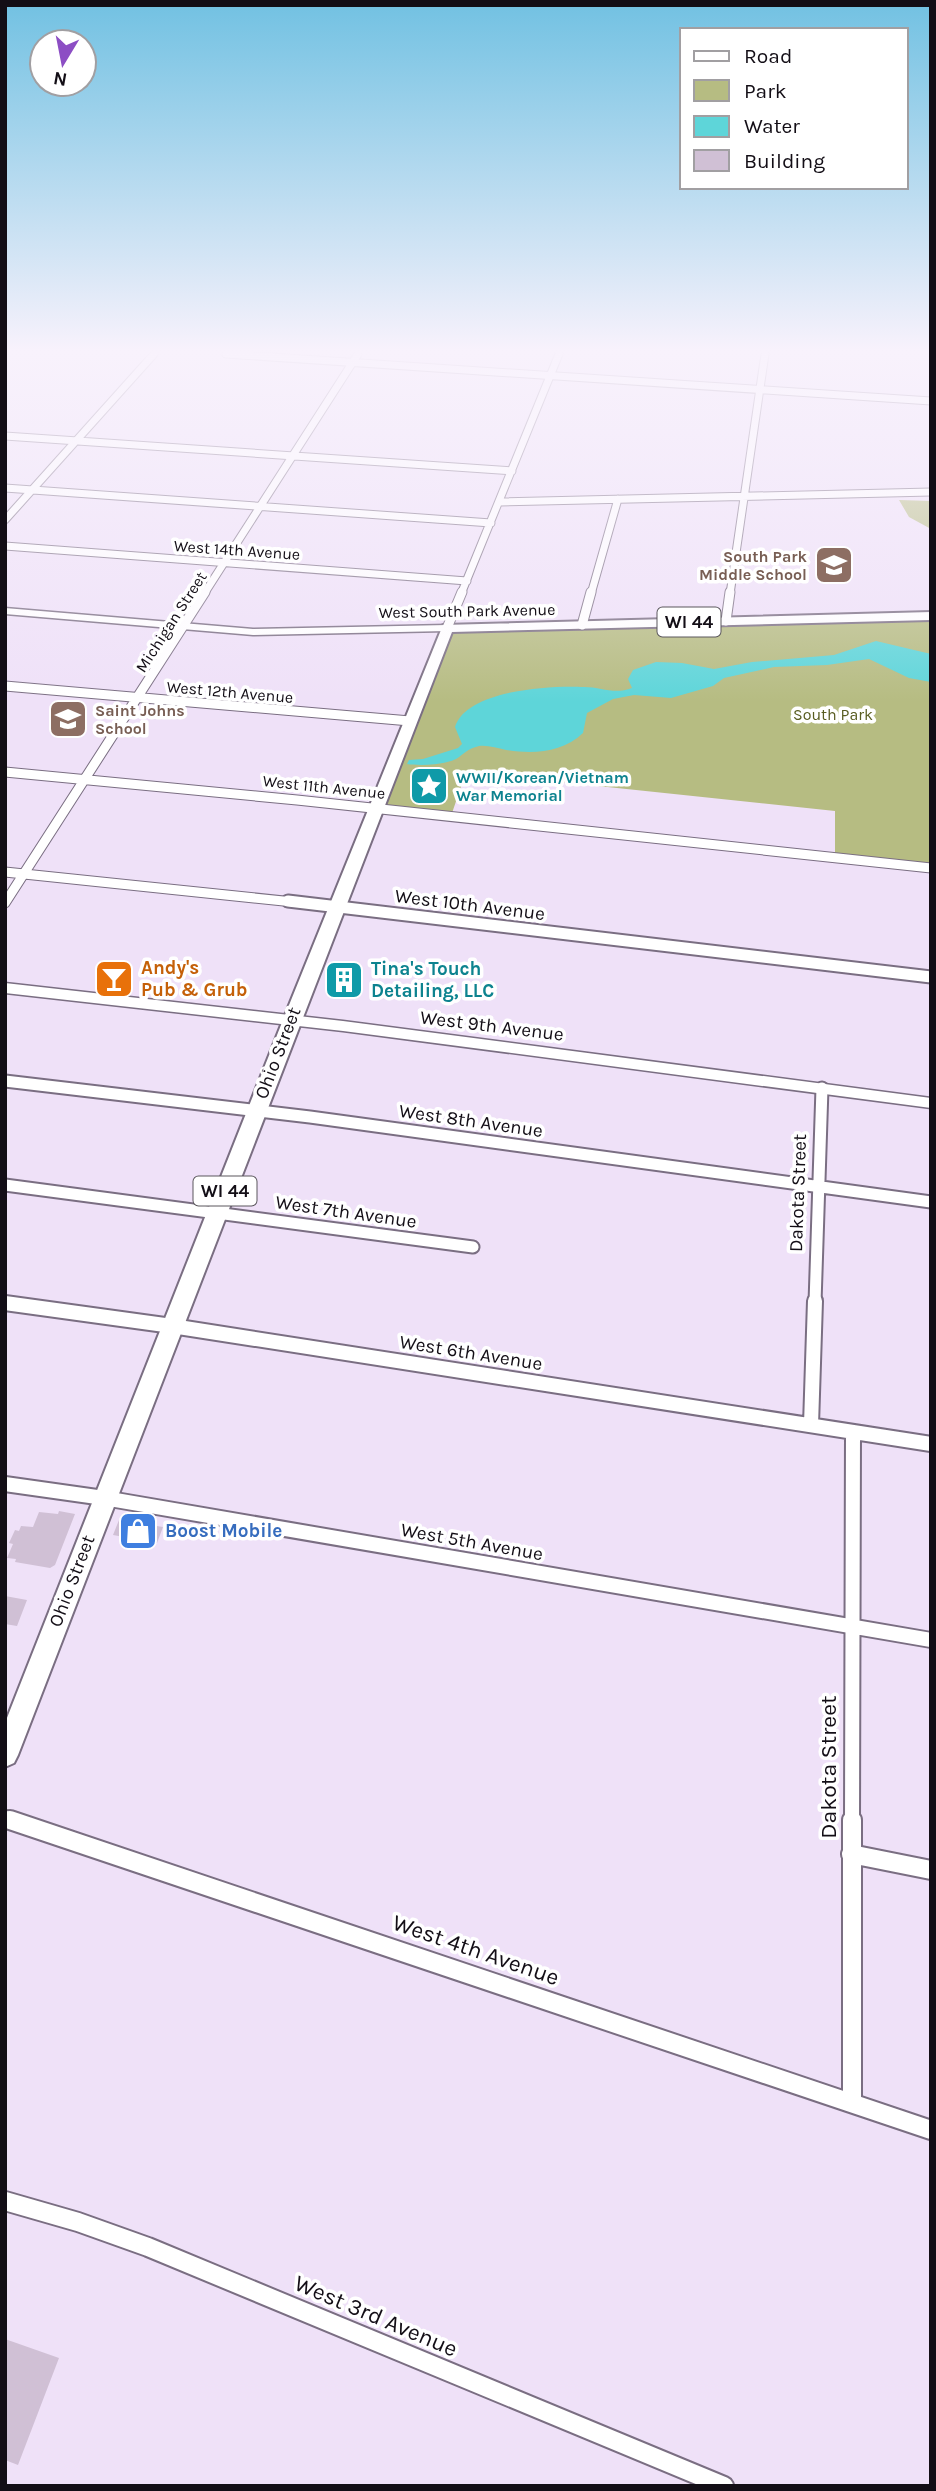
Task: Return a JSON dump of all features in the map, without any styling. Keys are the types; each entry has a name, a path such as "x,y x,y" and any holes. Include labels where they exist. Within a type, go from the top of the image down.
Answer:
{"main road":[{"name":"West South Park Avenue","path":"5,611 264,632 931,616"},
{"name":"Ohio Street","path":"5,1755 14,1707 104,1498 447,628"},
{"name":"West 9th Avenue","path":"5,988 291,1020 931,1103"}],"street":[{"path":"5,520 49,470"},
{"name":"Michigan Street","path":"5,903 284,470"},
{"path":"501,470 512,471"},
{"path":"726,621 748,470"},
{"name":"Ohio Street","path":"447,628 512,471"},
{"path":"5,488 491,523"},
{"path":"500,502 931,492"},
{"path":"582,625 618,499"},
{"name":"West 14th Avenue","path":"5,546 467,581"},
{"name":"West 12th Avenue","path":"5,686 410,721"},
{"name":"West 11th Avenue","path":"5,772 376,808 931,868"},
{"name":"West 10th Avenue","path":"5,872 336,907 931,977"},
{"name":"West 8th Avenue","path":"5,1081 256,1111 931,1202"},
{"name":"Dakota Street","path":"811,1425 822,1088"},
{"name":"West 7th Avenue","path":"5,1185 473,1247"},
{"name":"West 6th Avenue","path":"5,1303 172,1326 931,1444"},
{"name":"Dakota Street","path":"852,2102 853,1432"},
{"name":"West 5th Avenue","path":"5,1484 104,1498 931,1640"},
{"name":"West 4th Avenue","path":"5,1818 931,2130"},
{"path":"851,1854 931,1870"},
{"name":"West 3rd Avenue","path":"5,2201 78,2221 148,2247 724,2486"}],"green space":[{"path":"899,500 931,501 931,529 909,517"},
{"name":"South Park","path":"931,616 931,868 835,858 835,811 466,772 451,816 376,808 448,628"}],"water":[{"path":"876,641 931,654 931,682 909,678 869,659 827,665 774,667 724,678 713,686 671,698 634,695 613,699 587,713 583,733 557,748 526,752 479,746 445,763 407,764 409,760 423,759 458,748 462,744 455,727 462,715 475,705 511,692 551,687 626,690 632,688 628,679 633,670 656,662 682,663 714,669 752,662 834,655"}],"building":[{"name":"Andy's Pub & Grub","path":"110,968 122,970 119,975 123,975 112,992 98,991"},
{"name":"Tina's Touch Detailing, LLC","path":"338,974 354,976 348,993 339,993 333,987"},
{"path":"59,1511 75,1514 55,1565 50,1568 7,1558 13,1544 9,1543 15,1530 19,1531 21,1526 33,1527 39,1512 58,1514"},
{"name":"Boost Mobile","path":"119,1520 163,1527 157,1543 113,1535"},
{"path":"5,1596 27,1600 17,1626 5,1624"},
{"path":"5,2339 59,2358 18,2465 5,2460"}],"place":[{"name":"South Park Middle School","path":"834,565"},
{"name":"Saint Johns School","path":"68,719"},
{"name":"WWII/Korean/Vietnam War Memorial","path":"429,786"},
{"name":"Andy's Pub & Grub","path":"114,979"},
{"name":"Tina's Touch Detailing, LLC","path":"344,980"},
{"name":"Boost Mobile","path":"138,1531"}]}
